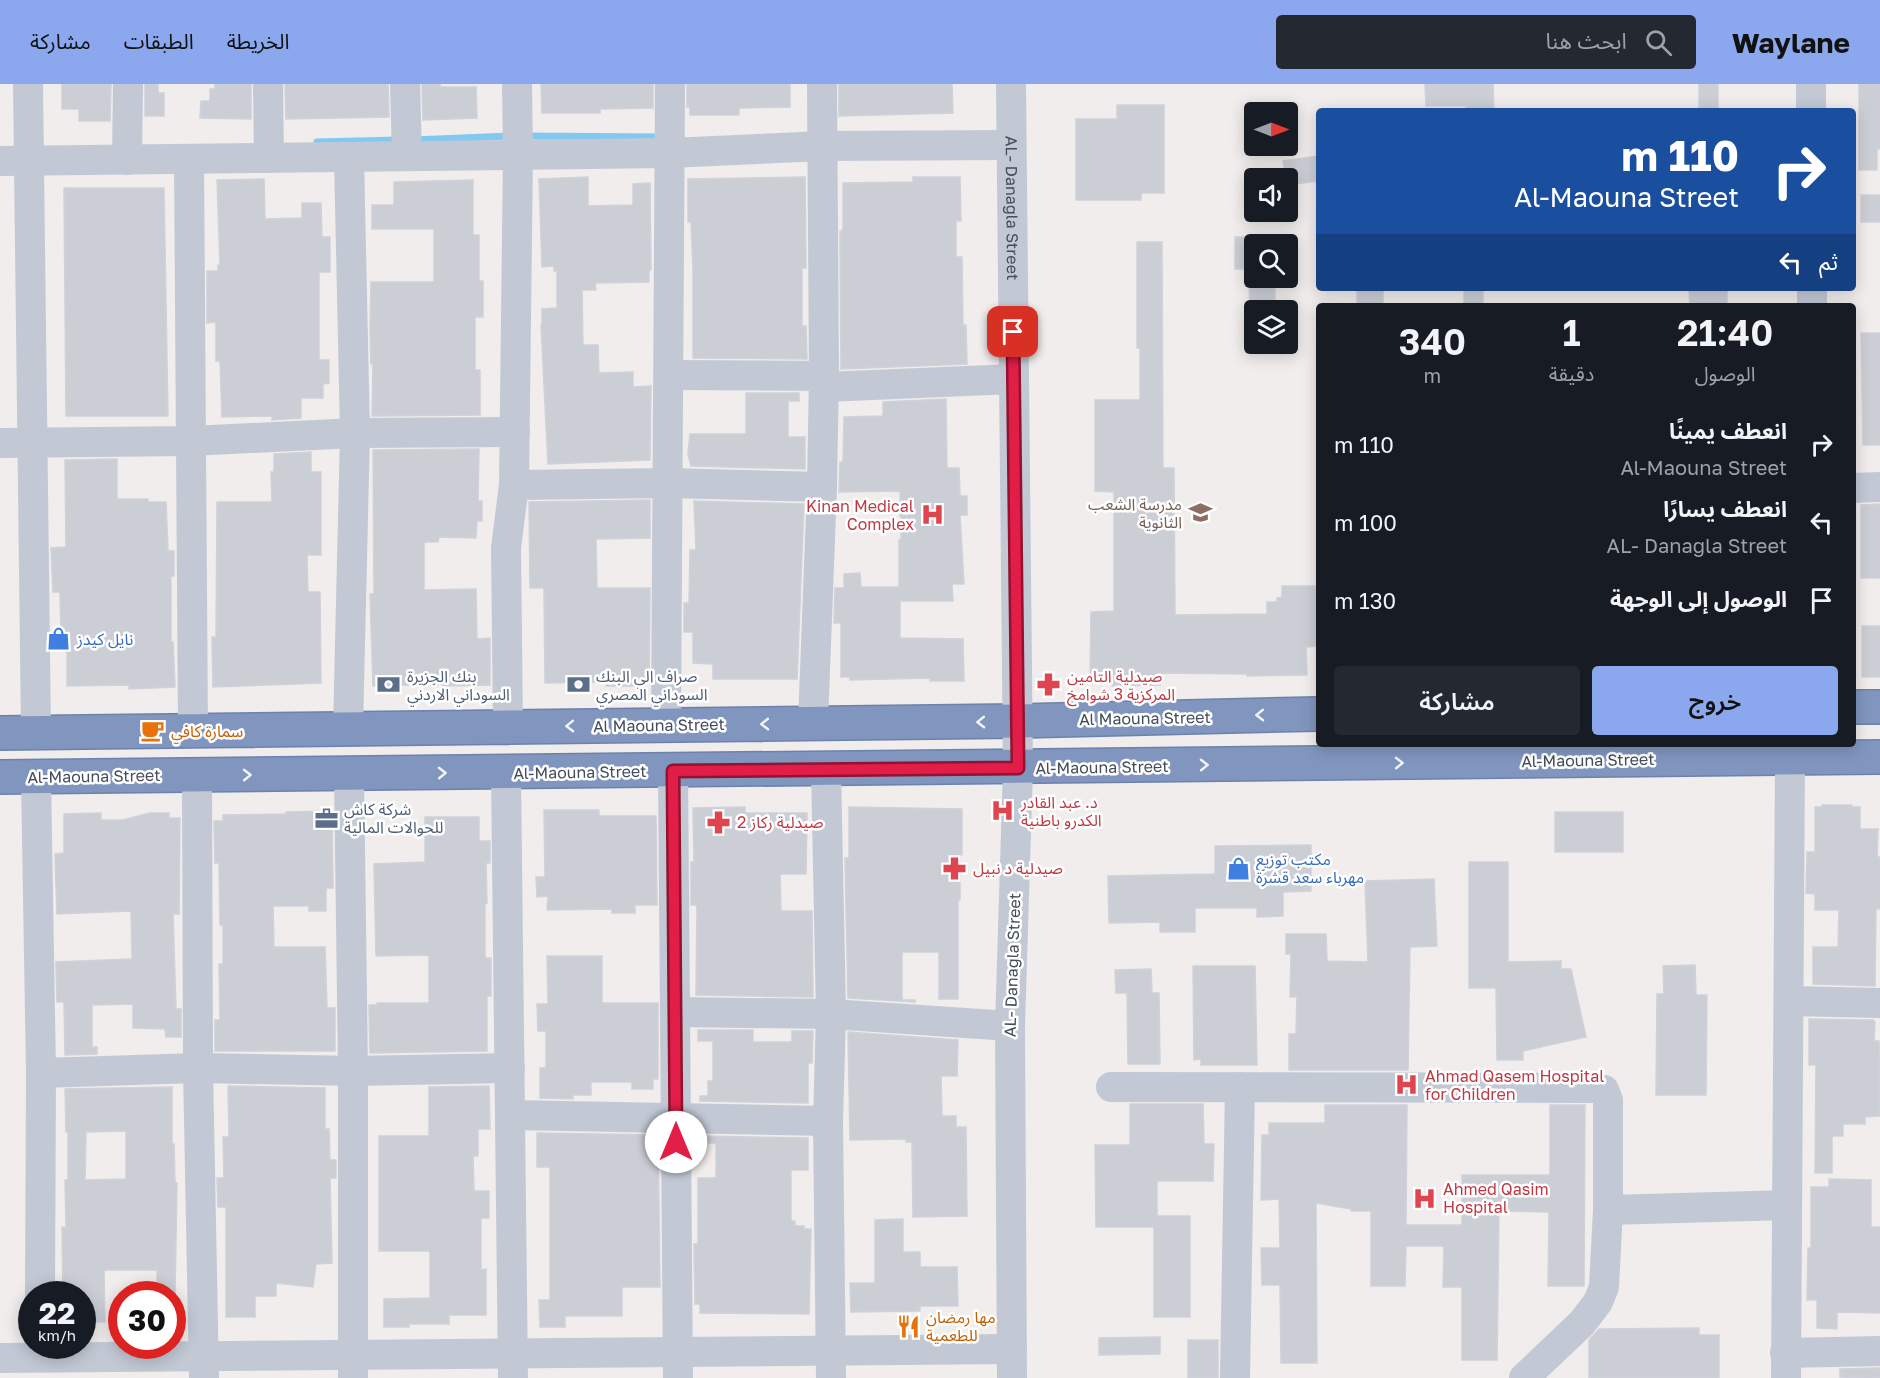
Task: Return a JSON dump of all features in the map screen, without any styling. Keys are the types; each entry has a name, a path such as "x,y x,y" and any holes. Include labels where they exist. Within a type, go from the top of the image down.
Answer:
{"highway":[{"path":"1856,707 1880,707"},
{"name":"Al Maouna Street","path":"0,733 1018,721 1316,714"},
{"name":"Al-Maouna Street","path":"0,777 1018,768 1880,757"}],"street":[{"path":"28,84 15,161 32,442 36,732"},
{"path":"127,160 128,84"},
{"path":"268,84 269,158"},
{"path":"405,84 408,156"},
{"path":"508,727 506,548 514,485 519,154 517,84"},
{"path":"666,725 670,84"},
{"path":"813,723 824,376 822,84"},
{"name":"AL- Danagla Street","path":"1011,84 1018,721 1010,1026 1012,1364"},
{"path":"1811,84 1811,108"},
{"path":"15,161 669,153 822,146 1011,145"},
{"path":"348,729 355,433 349,157"},
{"path":"189,159 193,731"},
{"path":"669,375 824,376"},
{"path":"824,376 825,387 1014,379"},
{"path":"0,442 191,441 355,433 515,432"},
{"path":"514,485 668,483 822,487"},
{"path":"1856,488 1880,487"},
{"path":"1790,758 1785,1366 1880,1351"},
{"path":"826,770 831,1014 828,1121 831,1364"},
{"path":"673,771 678,1365"},
{"path":"506,772 513,1366"},
{"path":"349,774 353,1071 353,1366"},
{"path":"197,775 198,1068 204,1367"},
{"path":"36,777 41,1073 40,1281"},
{"path":"1789,1001 1880,1003"},
{"path":"675,1012 831,1014 1010,1026"},
{"path":"41,1073 198,1068 353,1071 510,1068"},
{"path":"1111,1087 1583,1088 1604,1090 1608,1100 1608,1210 1604,1287 1598,1302 1582,1323 1524,1378"},
{"path":"1235,1378 1240,1087"},
{"path":"510,1115 828,1121"},
{"path":"1608,1210 1786,1205"},
{"path":"0,1358 204,1367 1012,1364"}],"building":[{"path":"62,84 111,84 110,121 79,121 79,109 62,109"},
{"path":"145,84 158,84 158,93 164,93 164,116 145,116"},
{"path":"215,84 251,84 251,119 200,118 201,101 210,101 210,89 215,89"},
{"path":"285,84 388,84 389,117 286,119"},
{"path":"422,84 440,84 440,87 476,87 477,118 423,120"},
{"path":"541,84 653,84 653,108 600,109 600,113 542,113"},
{"path":"687,84 790,84 790,107 739,108 739,115 690,115 690,107 687,107"},
{"path":"839,84 952,84 953,113 839,116"},
{"path":"1425,84 1493,84 1494,108 1426,106"},
{"path":"1699,84 1718,84 1718,108 1699,108"},
{"path":"1859,84 1880,84 1880,149 1877,149 1877,170 1859,170"},
{"path":"1117,105 1164,105 1164,193 1141,193 1141,200 1076,200 1076,119 1117,119"},
{"path":"1316,156 1316,181 1298,184 1298,168 1284,168 1283,161"},
{"path":"588,177 588,206 633,205 633,184 650,183 651,270 649,270 649,282 595,283 596,290 582,290 583,345 598,345 599,373 633,372 633,387 651,386 650,460 548,464 541,325 542,309 557,308 557,271 554,271 554,266 542,267 539,179"},
{"path":"805,177 806,268 802,268 802,326 806,326 807,359 693,358 693,270 691,222 688,222 688,179"},
{"path":"913,177 960,177 961,221 956,221 956,257 962,257 963,325 966,325 967,364 841,369 840,231 843,227 843,183 913,182"},
{"path":"264,179 265,219 302,218 302,203 321,203 322,237 330,237 330,272 319,272 319,360 329,360 329,383 323,384 323,398 301,398 301,418 272,420 272,416 222,417 220,361 216,361 216,322 207,323 207,271 218,271 218,265 220,265 217,180"},
{"path":"473,180 473,235 479,235 479,281 483,281 483,317 475,317 475,370 480,370 480,415 372,416 371,282 434,282 434,229 372,229 372,205 394,205 394,182"},
{"path":"64,188 164,188 168,416 66,416"},
{"path":"1861,195 1880,195 1880,222 1861,222"},
{"path":"1235,237 1244,237 1244,269 1235,269"},
{"path":"1137,242 1162,242 1163,468 1174,468 1175,615 1267,614 1267,602 1277,602 1277,598 1282,597 1282,586 1316,586 1316,646 1306,647 1307,675 1247,676 1247,674 1160,673 1160,685 1112,686 1111,678 1090,678 1091,612 1114,611 1114,492 1095,491 1095,400 1140,400 1140,348 1137,348"},
{"path":"1249,288 1275,288 1275,300 1250,300"},
{"path":"1357,291 1383,291 1383,303 1357,303"},
{"path":"1464,291 1483,291 1483,303 1464,303"},
{"path":"1689,291 1727,291 1727,303 1690,303"},
{"path":"1861,333 1880,333 1880,445 1863,445"},
{"path":"746,393 799,393 799,401 788,401 788,437 805,437 805,469 691,466 688,454 690,434 746,434"},
{"path":"946,399 947,468 959,468 960,496 967,496 967,515 960,515 964,584 952,584 953,601 900,601 900,638 963,639 964,681 930,681 930,678 850,680 850,677 841,677 841,623 834,623 835,588 844,588 844,574 860,573 861,587 899,587 899,540 901,540 900,491 839,492 840,462 843,462 844,417 883,416 883,402"},
{"path":"479,449 478,501 482,501 482,521 477,521 476,538 439,537 438,542 424,542 424,590 476,589 477,639 490,638 490,685 373,686 370,594 374,594 373,450"},
{"path":"311,452 311,472 321,472 321,555 307,555 308,592 320,592 321,683 213,687 212,637 216,637 217,502 272,502 271,472 274,472 274,454"},
{"path":"117,459 117,499 148,499 148,502 166,502 168,551 174,551 174,576 171,576 171,642 173,642 175,687 129,689 129,685 67,686 67,634 61,634 60,592 53,592 51,548 66,547 65,460"},
{"path":"650,500 650,538 596,539 597,588 650,588 649,682 645,682 645,686 606,686 606,682 545,683 544,588 530,588 529,502"},
{"path":"694,501 804,504 797,679 713,679 713,664 693,663 693,632 684,632 684,603 689,603 690,550 696,550"},
{"path":"1880,504 1880,578 1861,578 1861,505"},
{"path":"1862,626 1880,626 1880,677 1862,677"},
{"path":"1822,805 1860,807 1860,829 1878,829 1880,909 1876,909 1875,986 1813,984 1813,947 1838,947 1839,910 1815,910 1815,894 1806,893 1807,852 1815,852 1815,807 1822,807"},
{"path":"745,807 745,813 807,813 806,874 780,874 781,911 812,911 813,997 696,995 697,908 696,905 691,905 691,862 694,862 693,808"},
{"path":"849,807 962,809 962,855 960,855 960,900 958,900 958,999 939,999 939,952 902,952 902,1000 915,1000 915,1002 848,998 845,858 849,858"},
{"path":"544,810 599,810 599,816 656,816 657,905 635,905 635,913 612,913 612,909 547,910 548,896 537,897 536,877 545,877"},
{"path":"332,811 333,888 326,888 326,911 309,911 309,906 273,906 274,947 325,947 327,1008 335,1008 335,1051 215,1051 215,1020 220,1020 219,964 223,964 223,925 220,925 219,863 215,863 214,821 223,821 223,815"},
{"path":"1555,812 1623,812 1623,852 1555,852"},
{"path":"101,813 101,820 123,820 150,813 169,813 169,818 180,818 179,914 173,914 176,1009 181,1009 181,1037 166,1037 165,1029 133,1028 133,1004 92,1005 92,1047 97,1047 97,1054 65,1055 64,1002 57,1002 56,962 132,959 131,911 57,914 55,854 64,853 64,814"},
{"path":"425,817 479,817 479,841 490,841 490,863 486,863 487,903 485,903 485,958 491,958 491,996 487,996 487,1051 370,1053 369,1005 429,1003 429,955 376,956 374,864 425,862"},
{"path":"1311,845 1311,891 1283,892 1283,916 1257,917 1257,908 1195,908 1195,932 1160,932 1160,922 1109,923 1108,876 1214,874 1215,846"},
{"path":"1469,862 1508,862 1508,962 1561,961 1561,969 1571,969 1586,1037 1523,1051 1523,1060 1497,1060 1496,988 1469,988"},
{"path":"1434,879 1437,946 1410,947 1408,1070 1289,1070 1289,1034 1296,1034 1297,997 1290,997 1291,954 1286,954 1286,934 1326,934 1327,961 1368,962 1365,881"},
{"path":"547,956 602,956 602,1003 658,1003 658,1079 653,1079 653,1089 632,1089 632,1082 591,1082 591,1095 573,1095 573,1099 540,1098 540,1068 546,1068 546,1031 538,1031 537,1004 548,1004"},
{"path":"1695,965 1696,995 1707,995 1706,1095 1656,1095 1657,994 1664,994 1663,966"},
{"path":"1193,966 1255,966 1257,1065 1201,1065 1201,1059 1194,1060"},
{"path":"1151,969 1152,993 1159,993 1160,1064 1128,1064 1127,993 1116,993 1115,970"},
{"path":"1809,1019 1873,1020 1875,1022 1874,1041 1879,1041 1880,1116 1865,1117 1865,1124 1843,1124 1843,1136 1832,1136 1832,1173 1815,1173 1816,1065 1809,1065"},
{"path":"698,1030 753,1030 753,1042 792,1042 792,1031 813,1031 812,1063 808,1063 808,1103 700,1101 700,1096 708,1096 708,1081 713,1081 713,1041 698,1041"},
{"path":"848,1032 958,1040 957,1076 941,1076 942,1116 956,1116 956,1127 966,1127 967,1216 913,1217 912,1142 906,1142 906,1139 850,1140"},
{"path":"228,1086 325,1088 325,1129 329,1129 330,1160 336,1160 336,1178 330,1178 332,1263 316,1264 313,1287 276,1283 276,1296 255,1296 255,1317 226,1317 226,1207 218,1207 217,1178 224,1178 223,1137 229,1137"},
{"path":"489,1086 490,1129 478,1129 478,1156 473,1156 474,1191 489,1191 489,1218 481,1218 481,1270 486,1269 486,1315 449,1315 449,1324 409,1324 409,1327 384,1327 384,1299 430,1298 430,1251 379,1251 379,1136 429,1136 429,1087"},
{"path":"172,1087 172,1144 174,1144 175,1183 177,1183 175,1281 157,1281 157,1270 104,1270 105,1322 96,1322 96,1281 63,1281 62,1227 66,1228 65,1180 68,1180 68,1132 66,1132 65,1089","holes":["126,1131 126,1179 85,1180 86,1132"]},
{"path":"1130,1104 1203,1104 1204,1144 1214,1144 1213,1181 1157,1181 1157,1216 1190,1216 1190,1317 1154,1317 1154,1227 1096,1227 1095,1145 1130,1145"},
{"path":"1325,1105 1407,1105 1406,1225 1462,1225 1462,1175 1550,1175 1550,1105 1585,1105 1584,1286 1548,1286 1549,1212 1499,1211 1497,1360 1462,1360 1462,1287 1443,1287 1444,1246 1406,1246 1405,1286 1371,1286 1371,1211 1351,1211 1351,1209 1316,1203 1317,1363 1281,1363 1280,1285 1262,1285 1261,1248 1280,1248 1279,1199 1261,1200 1262,1135 1269,1135 1269,1123 1325,1123"},
{"path":"537,1133 658,1135 660,1287 622,1287 622,1316 565,1316 565,1327 540,1327 539,1300 550,1300 550,1167 537,1167"},
{"path":"700,1136 808,1138 808,1170 791,1170 791,1221 795,1221 795,1226 811,1229 809,1314 700,1313 700,1304 695,1304 694,1244 698,1244 698,1178 716,1178 716,1143 700,1143"},
{"path":"1829,1179 1871,1180 1871,1227 1880,1227 1880,1313 1837,1312 1837,1329 1817,1328 1817,1300 1807,1300 1808,1248 1811,1248 1811,1187 1829,1187"},
{"path":"903,1219 903,1252 920,1252 920,1267 957,1267 958,1306 920,1306 920,1311 851,1312 850,1283 875,1283 875,1220"},
{"path":"1699,1328 1699,1335 1719,1335 1719,1378 1589,1378 1589,1340 1599,1329"},
{"path":"1160,1337 1160,1354 1099,1355 1099,1338"},
{"path":"1188,1340 1218,1340 1218,1378 1188,1378"},
{"path":"1880,1368 1880,1378 1840,1377 1840,1369"}],"waterway":[{"path":"413,140 510,136"},
{"path":"524,136 663,137"},
{"path":"317,142 399,140"}],"place":[{"name":"مدرسة الشعب الثانوية","path":"1200,513"},
{"name":"Kinan Medical Complex","path":"932,515"},
{"name":"نايل كيدز","path":"59,639"},
{"name":"بنك الجزيرة السوداني الاردني","path":"389,685"},
{"name":"صراف الي البنك السوداني المصري","path":"578,685"},
{"name":"صيدلية التامين المركزية 3 شوامخ","path":"1049,685"},
{"name":"سمارة كافي","path":"153,731"},
{"name":"د. عبد القادر الكدرو باطنية","path":"1003,811"},
{"name":"شركة كاش للحوالات المالية","path":"326,818"},
{"name":"صيدلية ركاز 2","path":"719,822"},
{"name":"صيدلية د نبيل","path":"955,868"},
{"name":"مكتب توزيع مهرباء سعد قشرة","path":"1238,868"},
{"name":"Ahmad Qasem Hospital for Children","path":"1407,1085"},
{"name":"Ahmed Qasim Hospital","path":"1425,1198"},
{"name":"مها رمضان للطعمية","path":"908,1326"}],"route":[{"path":"676,1142 673,771 1018,768 1013,332"}]}
